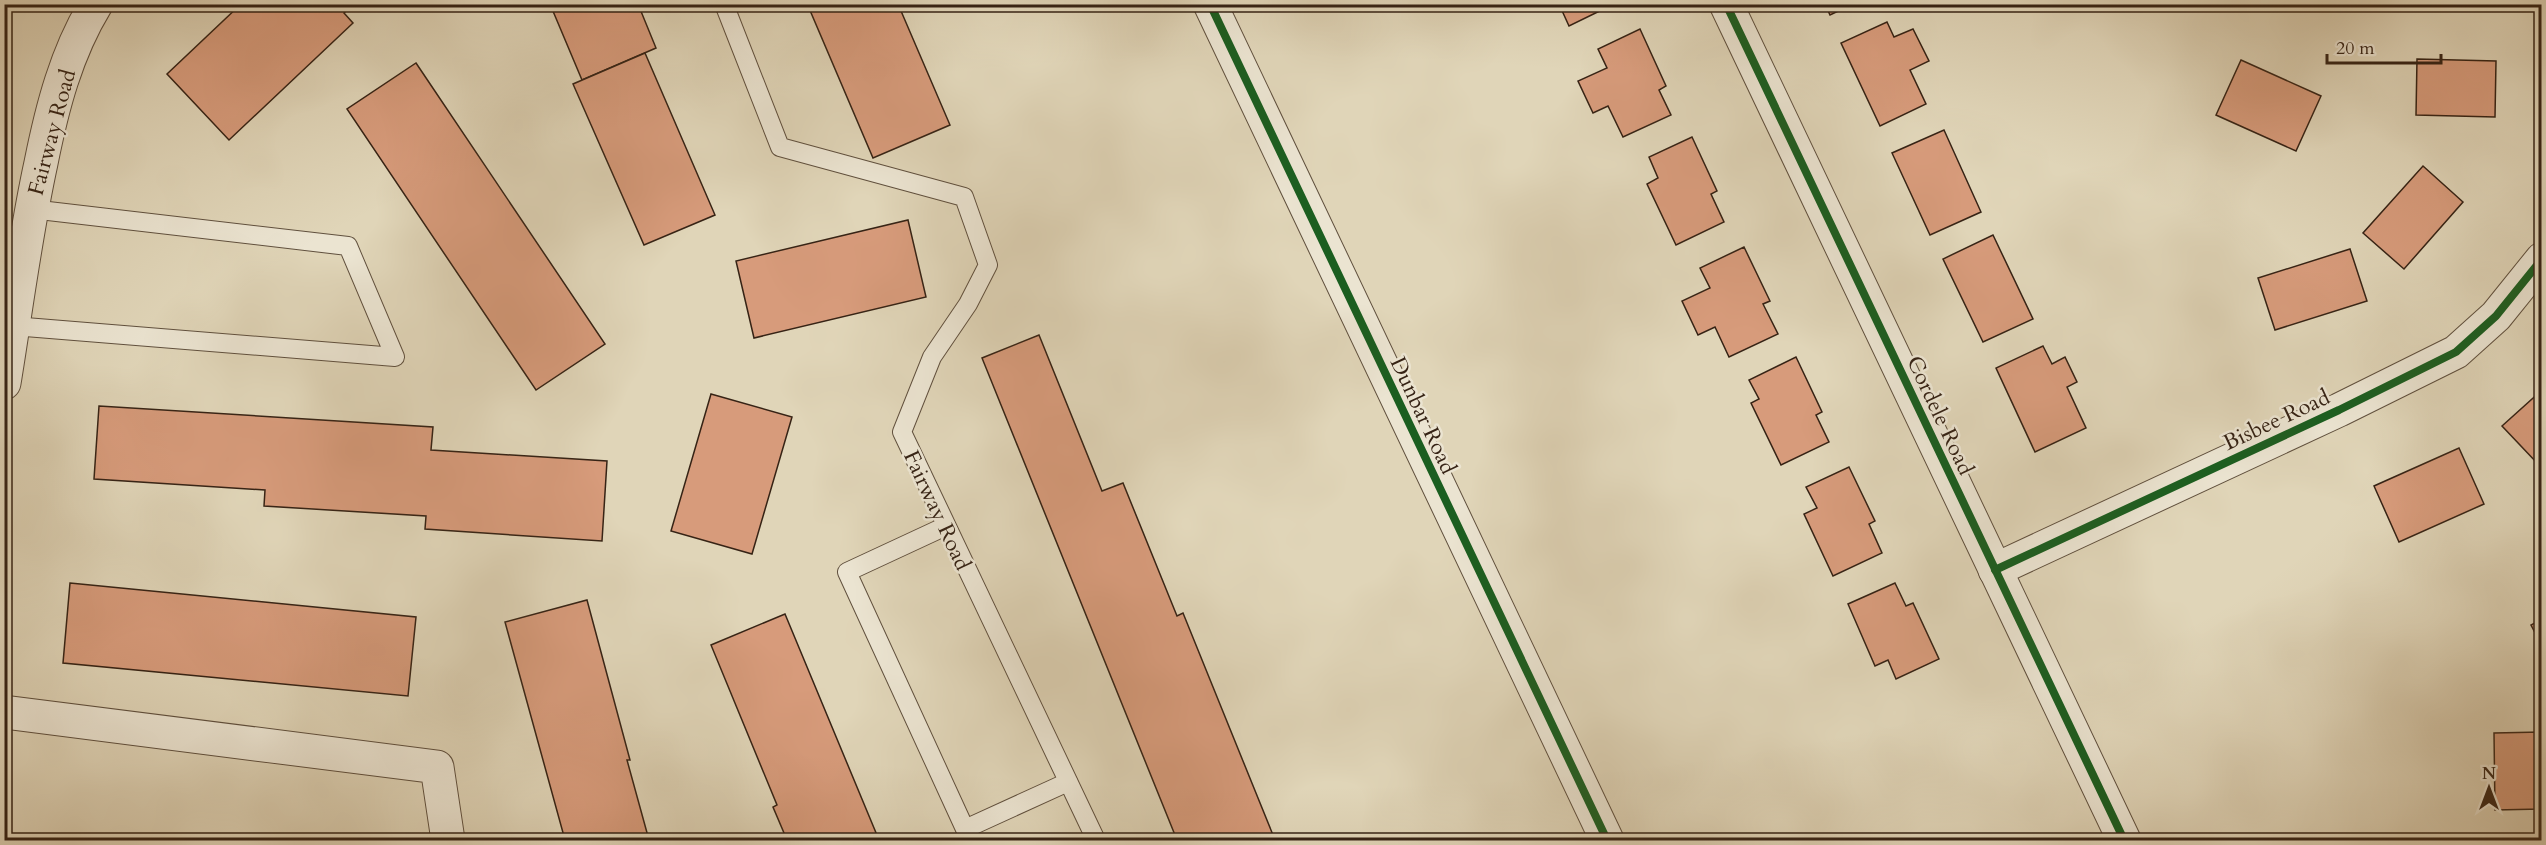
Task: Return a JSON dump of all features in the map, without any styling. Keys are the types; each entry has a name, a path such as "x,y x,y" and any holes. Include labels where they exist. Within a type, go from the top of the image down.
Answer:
{"street":[{"name":"Fairway Road","path":"5,375 13,326 14,259 31,209 52,111 78,34 96,4"},
{"name":"Dunbar Road","path":"1210,4 1607,840"},
{"name":"Cordele Road","path":"1726,4 2124,840"},
{"name":"Bisbee Road","path":"1995,570 2339,410 2456,352 2496,316 2541,259"},
{"path":"4,712 437,767 448,840"}],"lane":[{"name":"Fairway Road","path":"724,4 780,147 964,197 988,265 968,304 932,357 902,432 1096,840"},
{"path":"13,326 395,357 348,246 31,209"},
{"path":"946,526 847,572 965,829 1068,783"}],"building":[{"path":"241,4 353,4 344,13 353,23 229,140 167,74"},
{"path":"550,4 638,4 656,48 582,80"},
{"path":"816,4 898,4 950,125 873,158 809,8"},
{"path":"1559,4 1614,4 1569,26"},
{"path":"1825,4 1853,4 1830,15"},
{"path":"1887,22 1894,37 1913,29 1929,61 1910,70 1926,104 1880,126 1841,43"},
{"path":"1640,29 1666,86 1659,90 1671,115 1623,137 1608,106 1593,113 1578,81 1607,68 1598,49"},
{"path":"645,53 715,215 644,245 573,84"},
{"path":"2417,59 2496,61 2495,117 2416,115"},
{"path":"2241,60 2321,96 2296,151 2216,115"},
{"path":"416,63 605,344 536,390 347,109"},
{"path":"1944,130 1981,212 1930,235 1892,153"},
{"path":"1692,137 1717,191 1711,194 1724,222 1676,245 1647,184 1658,178 1649,157"},
{"path":"2423,166 2463,202 2404,269 2363,233"},
{"path":"908,220 926,297 754,338 736,261"},
{"path":"1993,235 2033,319 1983,342 1943,259"},
{"path":"1744,247 1770,301 1763,304 1778,334 1729,357 1715,327 1698,335 1682,301 1710,288 1700,268"},
{"path":"2350,249 2367,301 2275,330 2258,278"},
{"path":"1039,335 1102,491 1123,483 1177,616 1183,613 1275,840 1177,840 982,358"},
{"path":"2043,346 2052,364 2065,357 2077,382 2067,387 2086,428 2035,452 1996,368"},
{"path":"1796,357 1822,412 1816,415 1829,442 1781,465 1751,403 1759,399 1749,380"},
{"path":"2542,390 2542,461 2538,464 2502,426"},
{"path":"711,394 792,417 752,554 671,531"},
{"path":"99,406 433,427 431,450 607,461 602,541 425,529 426,516 264,506 265,490 94,479"},
{"path":"2459,448 2484,504 2399,542 2374,486"},
{"path":"1849,467 1875,521 1869,524 1882,553 1833,576 1804,514 1817,508 1806,487"},
{"path":"70,583 416,617 408,696 63,663"},
{"path":"1895,583 1906,606 1913,603 1939,659 1896,679 1888,660 1875,666 1848,604"},
{"path":"587,600 649,840 565,840 505,622"},
{"path":"785,614 879,840 787,840 773,807 777,805 711,645"},
{"path":"2542,619 2542,646 2531,625"},
{"path":"2542,732 2542,809 2495,810 2494,733"}],"cycle path":[{"path":"1210,4 1607,840"},
{"path":"1726,4 2124,840"},
{"path":"1995,570 2339,410 2456,352 2496,316 2542,259"}]}
